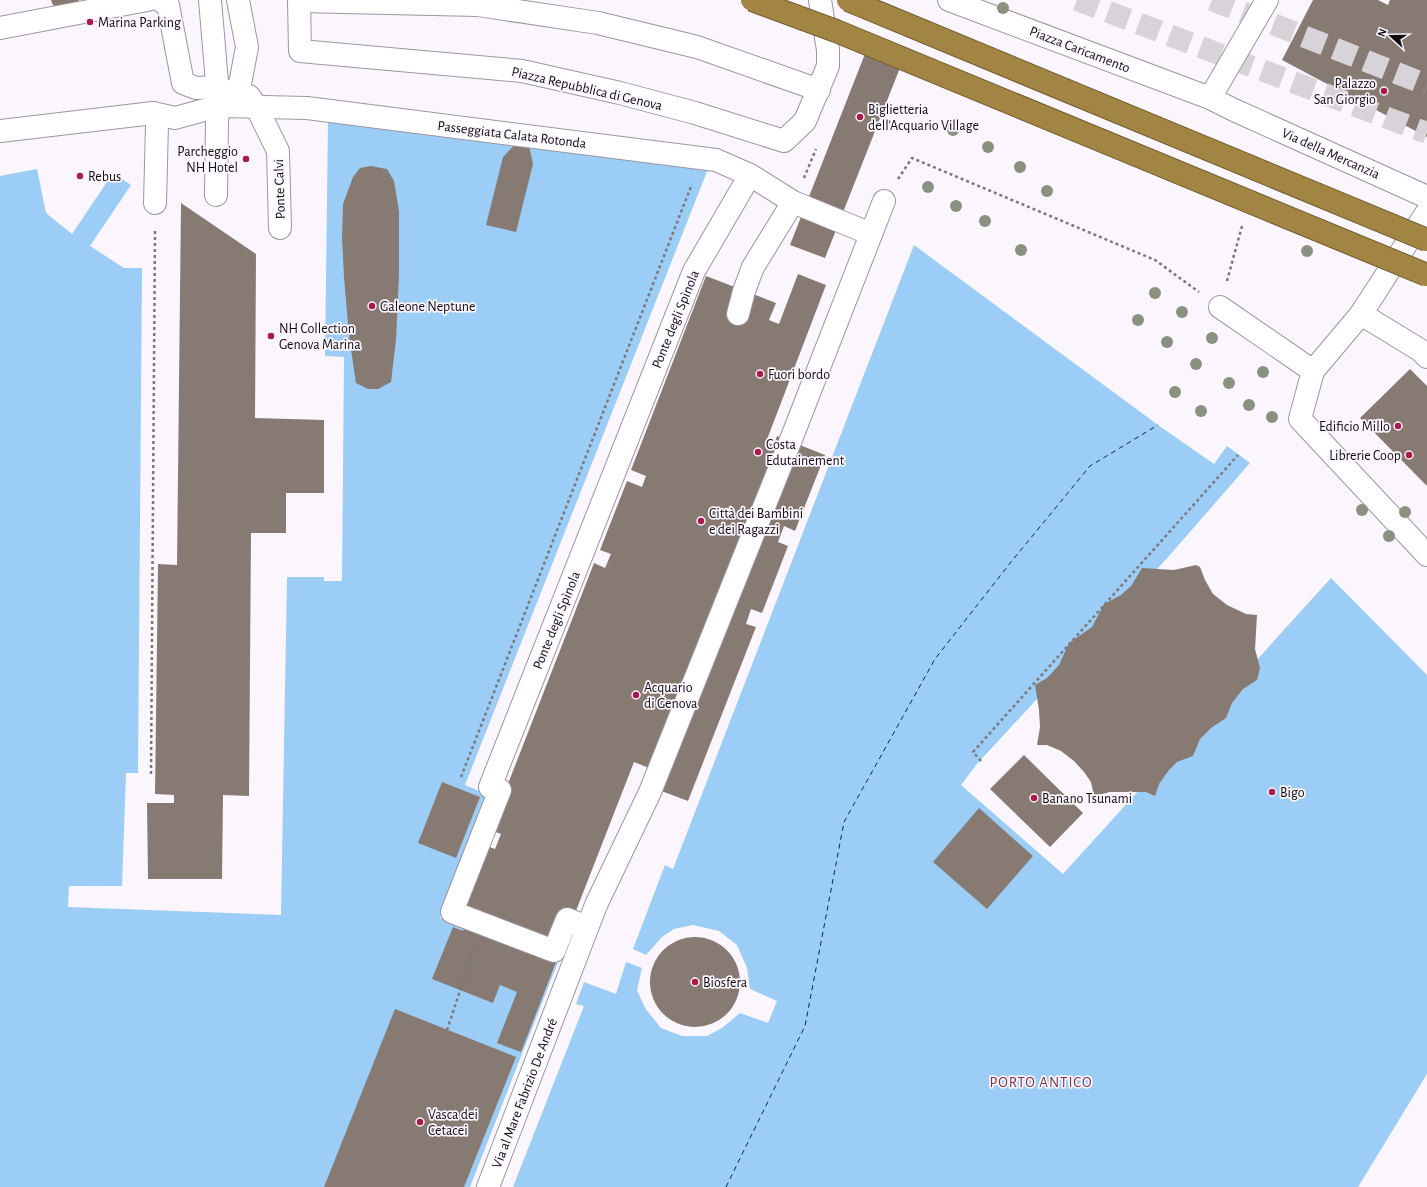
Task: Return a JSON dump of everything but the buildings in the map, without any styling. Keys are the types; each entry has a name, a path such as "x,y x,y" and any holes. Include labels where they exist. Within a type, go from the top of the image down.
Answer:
{"highway":[{"path":"752,0 836,31 1427,275"},
{"path":"848,0 1427,240"}],"street":[{"path":"0,28 147,0"},
{"path":"159,0 168,5 183,83 218,96 256,106"},
{"path":"210,0 218,96 216,195"},
{"path":"0,131 153,113 174,118 240,84 247,47 238,0"},
{"name":"Piazza Repubblica di Genova","path":"819,90 697,47 598,23 478,5 299,1 300,51 522,71 620,93 784,141 805,121 819,90 828,66 828,50 820,0"},
{"name":"Piazza Caricamento","path":"949,0 1210,98 1234,110"},
{"path":"1210,98 1267,0"},
{"name":"Ponte Calvi","path":"240,84 256,106 278,151 280,228"},
{"name":"Passeggiata Calata Rotonda","path":"256,106 307,108 716,160 750,175 793,202 871,234"},
{"name":"Via della Mercanzia","path":"1234,110 1427,197"},
{"path":"153,113 157,124 155,203"},
{"name":"Ponte degli Spìnola","path":"587,927 567,919 554,951 452,912 500,790 490,787 694,271 750,175"},
{"path":"587,927 650,792 790,442 884,201"},
{"path":"738,314 744,291 753,267 793,202"},
{"path":"1427,212 1361,314 1313,371 1300,419 1427,555"},
{"path":"1220,307 1313,371"},
{"path":"1361,314 1423,353"},
{"name":"Via al Mare Fabrizio De André","path":"488,1187 587,927"}],"path":[{"path":"884,201 912,158 1155,260 1220,307"},
{"path":"461,777 694,178"},
{"path":"150,774 155,203"},
{"path":"981,761 973,752 1238,455"},
{"path":"447,1030 474,948"}],"water":[{"path":"328,122 710,164 465,785 486,794 440,918 558,962 470,1187 0,1187 0,176 37,169 46,213 72,234 113,173 131,185 90,246 124,268 142,268 138,773 126,773 122,886 69,886 68,907 281,915 287,577 324,577 324,581 342,581 344,357 325,356"},
{"path":"914,245 1158,425 1214,464 1227,446 1250,463 1169,556 976,765 961,785 1063,874 1331,578 1427,675 1427,1074 1358,1187 513,1187 584,1006 576,1004 584,982 616,994 626,962 642,968 637,990 645,1008 661,1028 682,1036 707,1036 722,1028 740,1013 768,1023 777,1001 750,989 747,968 737,945 719,931 693,925 674,929 662,937 646,955 633,949 665,865 673,869"}],"ferry route":[{"path":"726,1187 805,1026 844,822 935,659 1011,562 1090,466 1158,425"}],"tunnel":[{"path":"1077,0 1427,133"},
{"path":"1212,0 1427,85"}],"place":[{"name":"Marina Parking","path":"90,22"},
{"name":"Palazzo San Giorgio","path":"1384,91"},
{"name":"Biglietteria dell'Acquario Village","path":"860,117"},
{"name":"Parcheggio NH Hotel","path":"246,159"},
{"name":"Rebus","path":"80,176"},
{"name":"Galeone Neptune","path":"372,306"},
{"name":"NH Collection Genova Marina","path":"271,336"},
{"name":"Fuori bordo","path":"760,374"},
{"name":"Edificio Millo","path":"1398,426"},
{"name":"Costa Edutainement","path":"758,452"},
{"name":"Librerie Coop","path":"1409,455"},
{"name":"Città dei Bambini e dei Ragazzi","path":"701,521"},
{"name":"Acquario di Genova","path":"636,695"},
{"name":"Bigo","path":"1272,792"},
{"name":"Banano Tsunami","path":"1034,798"},
{"name":"Biosfera","path":"695,982"},
{"name":"Vasca dei Cetacei","path":"420,1122"}],"district":[{"name":"PORTO ANTICO","path":"1041,1082"}]}
